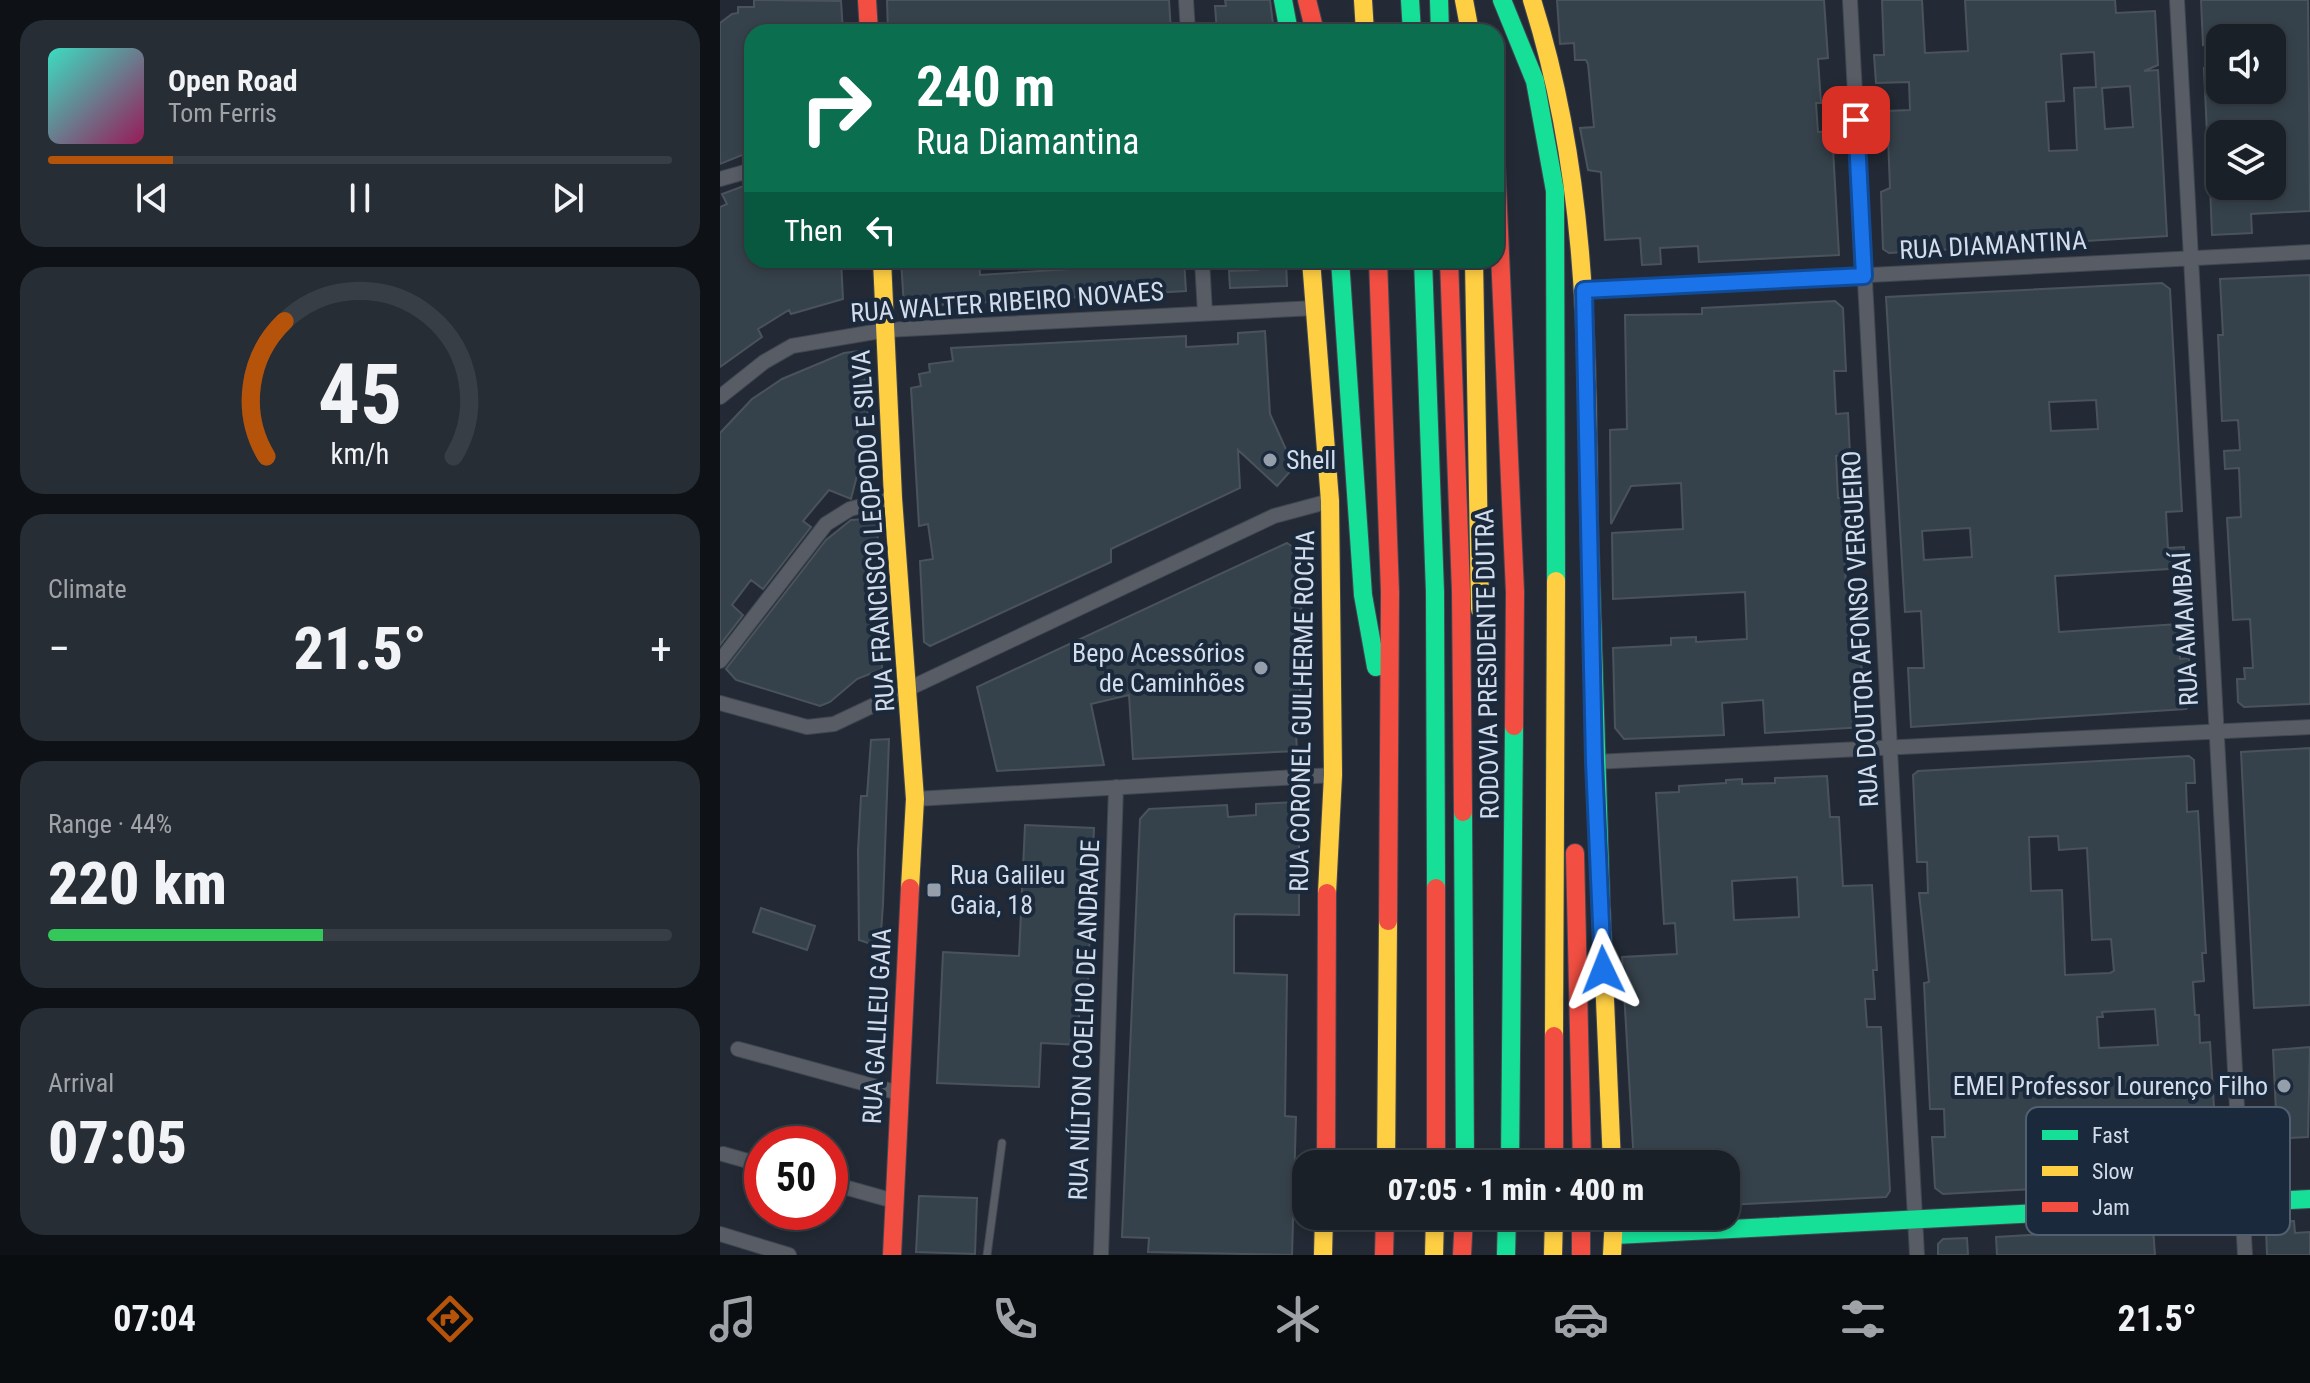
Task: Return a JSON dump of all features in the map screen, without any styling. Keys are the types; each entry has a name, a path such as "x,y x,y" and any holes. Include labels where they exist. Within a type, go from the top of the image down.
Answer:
{"main road":[{"path":"867,0 868,24"},
{"path":"1283,0 1288,24"},
{"path":"1307,0 1313,24"},
{"path":"1363,0 1364,24"},
{"path":"1410,0 1412,24"},
{"path":"1439,0 1440,24"},
{"path":"1464,0 1468,24"},
{"path":"1532,0 1568,150 1584,290 1594,762 1611,1150"},
{"path":"1504,25 1524,41 1540,89 1552,145 1557,221 1554,1150"},
{"name":"RUA FRANCISCO LEOPODO E SILVA","path":"882,268 893,498 915,799"},
{"name":"RUA CORONEL GUILHERME ROCHA","path":"1312,268 1330,501 1333,775 1326,904 1326,1150"},
{"path":"1341,268 1363,595 1387,727"},
{"path":"1378,268 1390,592 1386,1150"},
{"name":"RODOVIA PRESIDENTE DUTRA","path":"1423,268 1435,592 1436,1150"},
{"name":"RODOVIA PRESIDENTE DUTRA","path":"1449,268 1461,592 1465,1150"},
{"path":"1474,268 1481,621"},
{"name":"RODOVIA PRESIDENTE DUTRA","path":"1501,268 1515,592 1511,1150"},
{"path":"1558,657 1573,771 1582,1150"},
{"name":"RUA GALILEU GAIA","path":"892,1255 915,799"},
{"path":"1464,883 1483,821"},
{"path":"2290,1200 2310,1199"},
{"path":"1615,1235 2026,1213"},
{"path":"1323,1255 1324,1230"},
{"path":"1384,1255 1385,1230"},
{"path":"1434,1255 1435,1230"},
{"path":"1462,1255 1463,1230"},
{"path":"1506,1255 1507,1230"},
{"path":"1553,1255 1554,1230"},
{"path":"1581,1230 1581,1255"},
{"path":"1612,1255 1615,1230"}],"street":[{"path":"1186,0 1188,24"},
{"name":"RUA DOUTOR AFONSO VERGUEIRO","path":"1850,0 1917,1255"},
{"name":"RUA AMAMBAÍ","path":"2177,0 2237,1107"},
{"path":"720,179 744,172"},
{"name":"RUA DIAMANTINA","path":"1584,290 2310,252"},
{"path":"1202,268 1205,313"},
{"name":"RUA WALTER RIBEIRO NOVAES","path":"720,397 764,362 792,346 886,330 1315,308"},
{"path":"720,661 826,524 850,509 893,498"},
{"path":"720,703 807,727 834,724 1274,516 1330,501"},
{"path":"1594,762 2310,727"},
{"path":"915,799 1333,775"},
{"name":"RUA NÍLTON COELHO DE ANDRADE","path":"1101,1255 1116,787"},
{"path":"738,1049 899,1093"},
{"path":"723,1154 744,1160"},
{"path":"848,1188 894,1201"},
{"path":"720,1234 789,1255"},
{"name":"RUA AMAMBAÍ","path":"2244,1235 2245,1255"}],"lane":[{"path":"987,1255 1002,1143"}],"building":[{"path":"754,0 841,1 842,24 744,24 744,154 720,164 720,23 738,13 738,7 754,7"},
{"path":"887,0 1169,0 1170,24 888,24"},
{"path":"1225,0 1270,0 1273,24 1216,24 1215,6 1226,6"},
{"path":"1557,0 1824,0 1828,58 1818,59 1821,103 1816,103 1818,132 1832,131 1839,255 1699,262 1698,246 1660,248 1661,264 1642,265 1640,238 1605,240 1601,172 1588,170 1580,128 1594,127 1588,64 1586,60 1575,60 1574,43 1560,44"},
{"path":"1882,0 1922,0 1925,53 1968,51 1965,0 2115,0 2116,13 2155,11 2158,65 2144,71 2158,70 2167,236 1889,253 1883,249 1881,192 1890,188 1887,111 1910,110 1909,82 1876,83 1874,55 1884,55","holes":["2094,52 2096,87 2074,88 2077,150 2049,151 2046,102 2064,101 2061,54","2130,86 2133,127 2105,129 2102,88"]},
{"path":"2201,0 2308,0 2310,211 2251,214 2252,233 2212,235 2211,200 2286,200 2286,120 2206,120 2204,68 2206,104 2286,104 2286,24 2206,24 2206,44 2203,45"},
{"path":"744,186 744,268 841,268 843,299 791,314 789,310 758,329 762,337 720,367 720,207 727,204 722,194"},
{"path":"902,268 980,268 980,275 1086,268 1185,268 1186,291 904,307"},
{"path":"1286,268 1287,286 1230,288 1229,271"},
{"path":"2310,275 2310,704 2244,707 2238,702 2237,679 2245,679 2244,668 2253,668 2250,619 2233,620 2227,518 2241,517 2239,468 2225,469 2224,451 2240,450 2238,420 2222,421 2218,335 2223,335 2220,279"},
{"path":"2162,283 2170,289 2182,511 2166,512 2168,548 2184,547 2185,568 2055,576 2059,632 2178,624 2180,659 2189,658 2192,703 2186,709 1911,727 1908,668 1924,668 1921,611 1905,612 1886,297","holes":["2096,400 2098,429 2051,431 2049,402","1970,528 1972,557 1924,560 1922,531"]},
{"path":"1835,301 1843,308 1846,371 1834,371 1836,414 1848,413 1850,455 1836,456 1838,498 1842,498 1846,587 1858,586 1864,727 1765,733 1763,700 1722,703 1724,735 1624,739 1615,728 1613,648 1671,645 1671,638 1696,637 1696,642 1747,639 1745,592 1613,599 1612,533 1683,529 1681,483 1631,486 1611,524 1610,430 1627,429 1625,315 1702,314 1702,308"},
{"path":"1265,331 1270,414 1294,467 1277,486 1238,450 1240,488 1111,549 1111,562 930,646 924,642 920,561 933,559 928,524 919,526 911,388 921,386 919,374 930,372 929,364 953,361 951,348 1186,336 1186,347 1238,344 1238,333"},
{"path":"859,351 864,357 868,424 857,425 860,464 851,499 829,490 803,521 811,527 763,589 751,580 732,605 743,615 720,645 720,433 752,399 782,379 844,353"},
{"path":"877,518 882,669 857,679 830,702 820,706 736,680 726,669 826,540 851,520"},
{"path":"1287,543 1302,553 1300,712 1295,712 1297,751 1133,759 1129,695 1091,704 1104,765 997,771 977,687"},
{"path":"889,739 880,947 859,940 858,851 861,796 867,796 871,740"},
{"path":"2310,748 2310,1005 2254,1008 2241,752"},
{"path":"2189,756 2194,760 2195,783 2186,783 2187,812 2198,811 2206,953 2202,953 2204,981 2193,982 2200,1043 2210,1042 2214,1107 2026,1107 2026,1189 1943,1194 1935,1188 1932,1137 1945,1137 1944,1109 1930,1109 1924,983 1929,982 1919,893 1928,893 1927,862 1917,862 1913,775 1918,771","holes":["2058,836 2059,850 2087,848 2092,940 2111,939 2114,971 2110,973 2065,975 2062,890 2031,891 2029,837","2155,1009 2158,1045 2099,1048 2097,1017 2103,1017 2102,1012"]},
{"path":"1827,776 1830,817 1839,817 1843,886 1872,885 1877,970 1873,970 1875,999 1865,999 1867,1027 1881,1027 1890,1191 1886,1197 1740,1204 1740,1150 1633,1150 1622,957 1677,954 1675,923 1664,924 1656,793 1679,792 1679,786 1726,783 1726,780 1742,779 1742,784 1775,783 1775,778","holes":["1797,877 1799,917 1734,920 1732,881"]},
{"path":"1299,802 1299,915 1235,914 1234,918 1234,973 1287,975 1285,1116 1296,1117 1295,1150 1292,1150 1292,1255 1148,1252 1149,1238 1122,1237 1140,819 1149,809 1227,805 1228,817 1256,815 1256,804"},
{"path":"1025,825 1094,828 1087,1006 1079,1005 1079,1045 1041,1043 1039,1087 937,1083 943,952 1019,956"},
{"path":"761,908 815,926 807,950 753,932"},
{"path":"2310,1047 2308,1137 2290,1138 2290,1107 2276,1107 2273,1050"},
{"path":"919,1196 977,1198 975,1254 916,1252"},
{"path":"2290,1221 2294,1221 2295,1233 2310,1232 2310,1255 2267,1255 2266,1235 2290,1235"},
{"path":"2154,1235 2155,1255 1997,1255 1996,1237"},
{"path":"1967,1238 1968,1255 1938,1255 1938,1244 1943,1239"}],"traffic: fast":[{"path":"1283,0 1288,24"},
{"path":"1410,0 1412,24"},
{"path":"1439,0 1440,24"},
{"path":"1502,0 1535,81 1555,191 1556,581"},
{"path":"1341,268 1363,595 1376,667"},
{"path":"1423,268 1435,592 1436,888"},
{"path":"1589,519 1601,906"},
{"path":"1510,1150 1514,726"},
{"path":"1463,812 1465,1150"},
{"path":"2290,1200 2310,1199"},
{"path":"1615,1235 2026,1214"},
{"path":"1506,1255 1507,1230"}],"traffic: slow":[{"path":"1363,0 1364,24"},
{"path":"1464,0 1468,24"},
{"path":"1532,0 1564,129 1574,193 1585,322 1589,519"},
{"path":"882,268 893,498 915,799 910,888"},
{"path":"1312,268 1330,501 1333,775 1327,893"},
{"path":"1474,268 1480,609"},
{"path":"1554,1036 1556,581"},
{"path":"1601,906 1611,1150"},
{"path":"1386,1150 1388,921"},
{"path":"1323,1255 1324,1230"},
{"path":"1434,1255 1435,1230"},
{"path":"1553,1255 1554,1230"},
{"path":"1612,1255 1613,1230"}],"traffic: jam":[{"path":"867,0 868,24"},
{"path":"1307,0 1313,24"},
{"path":"1378,268 1390,592 1388,921"},
{"path":"1449,268 1461,592 1463,812"},
{"path":"1501,268 1515,592 1514,726"},
{"path":"1575,853 1582,1150"},
{"path":"892,1255 910,888"},
{"path":"1436,888 1436,1150"},
{"path":"1326,1150 1327,893"},
{"path":"1554,1036 1554,1150"},
{"path":"1384,1255 1385,1230"},
{"path":"1462,1255 1463,1230"},
{"path":"1581,1230 1581,1255"}],"place":[{"name":"Shell","path":"1270,460"},
{"name":"Bepo Acessórios de Caminhões","path":"1261,668"},
{"name":"Rua Galileu Gaia, 18","path":"934,890"},
{"name":"EMEI Professor Lourenço Filho","path":"2284,1086"}],"route":[{"path":"1603,970 1594,762 1584,290 1864,276 1856,120"}]}
